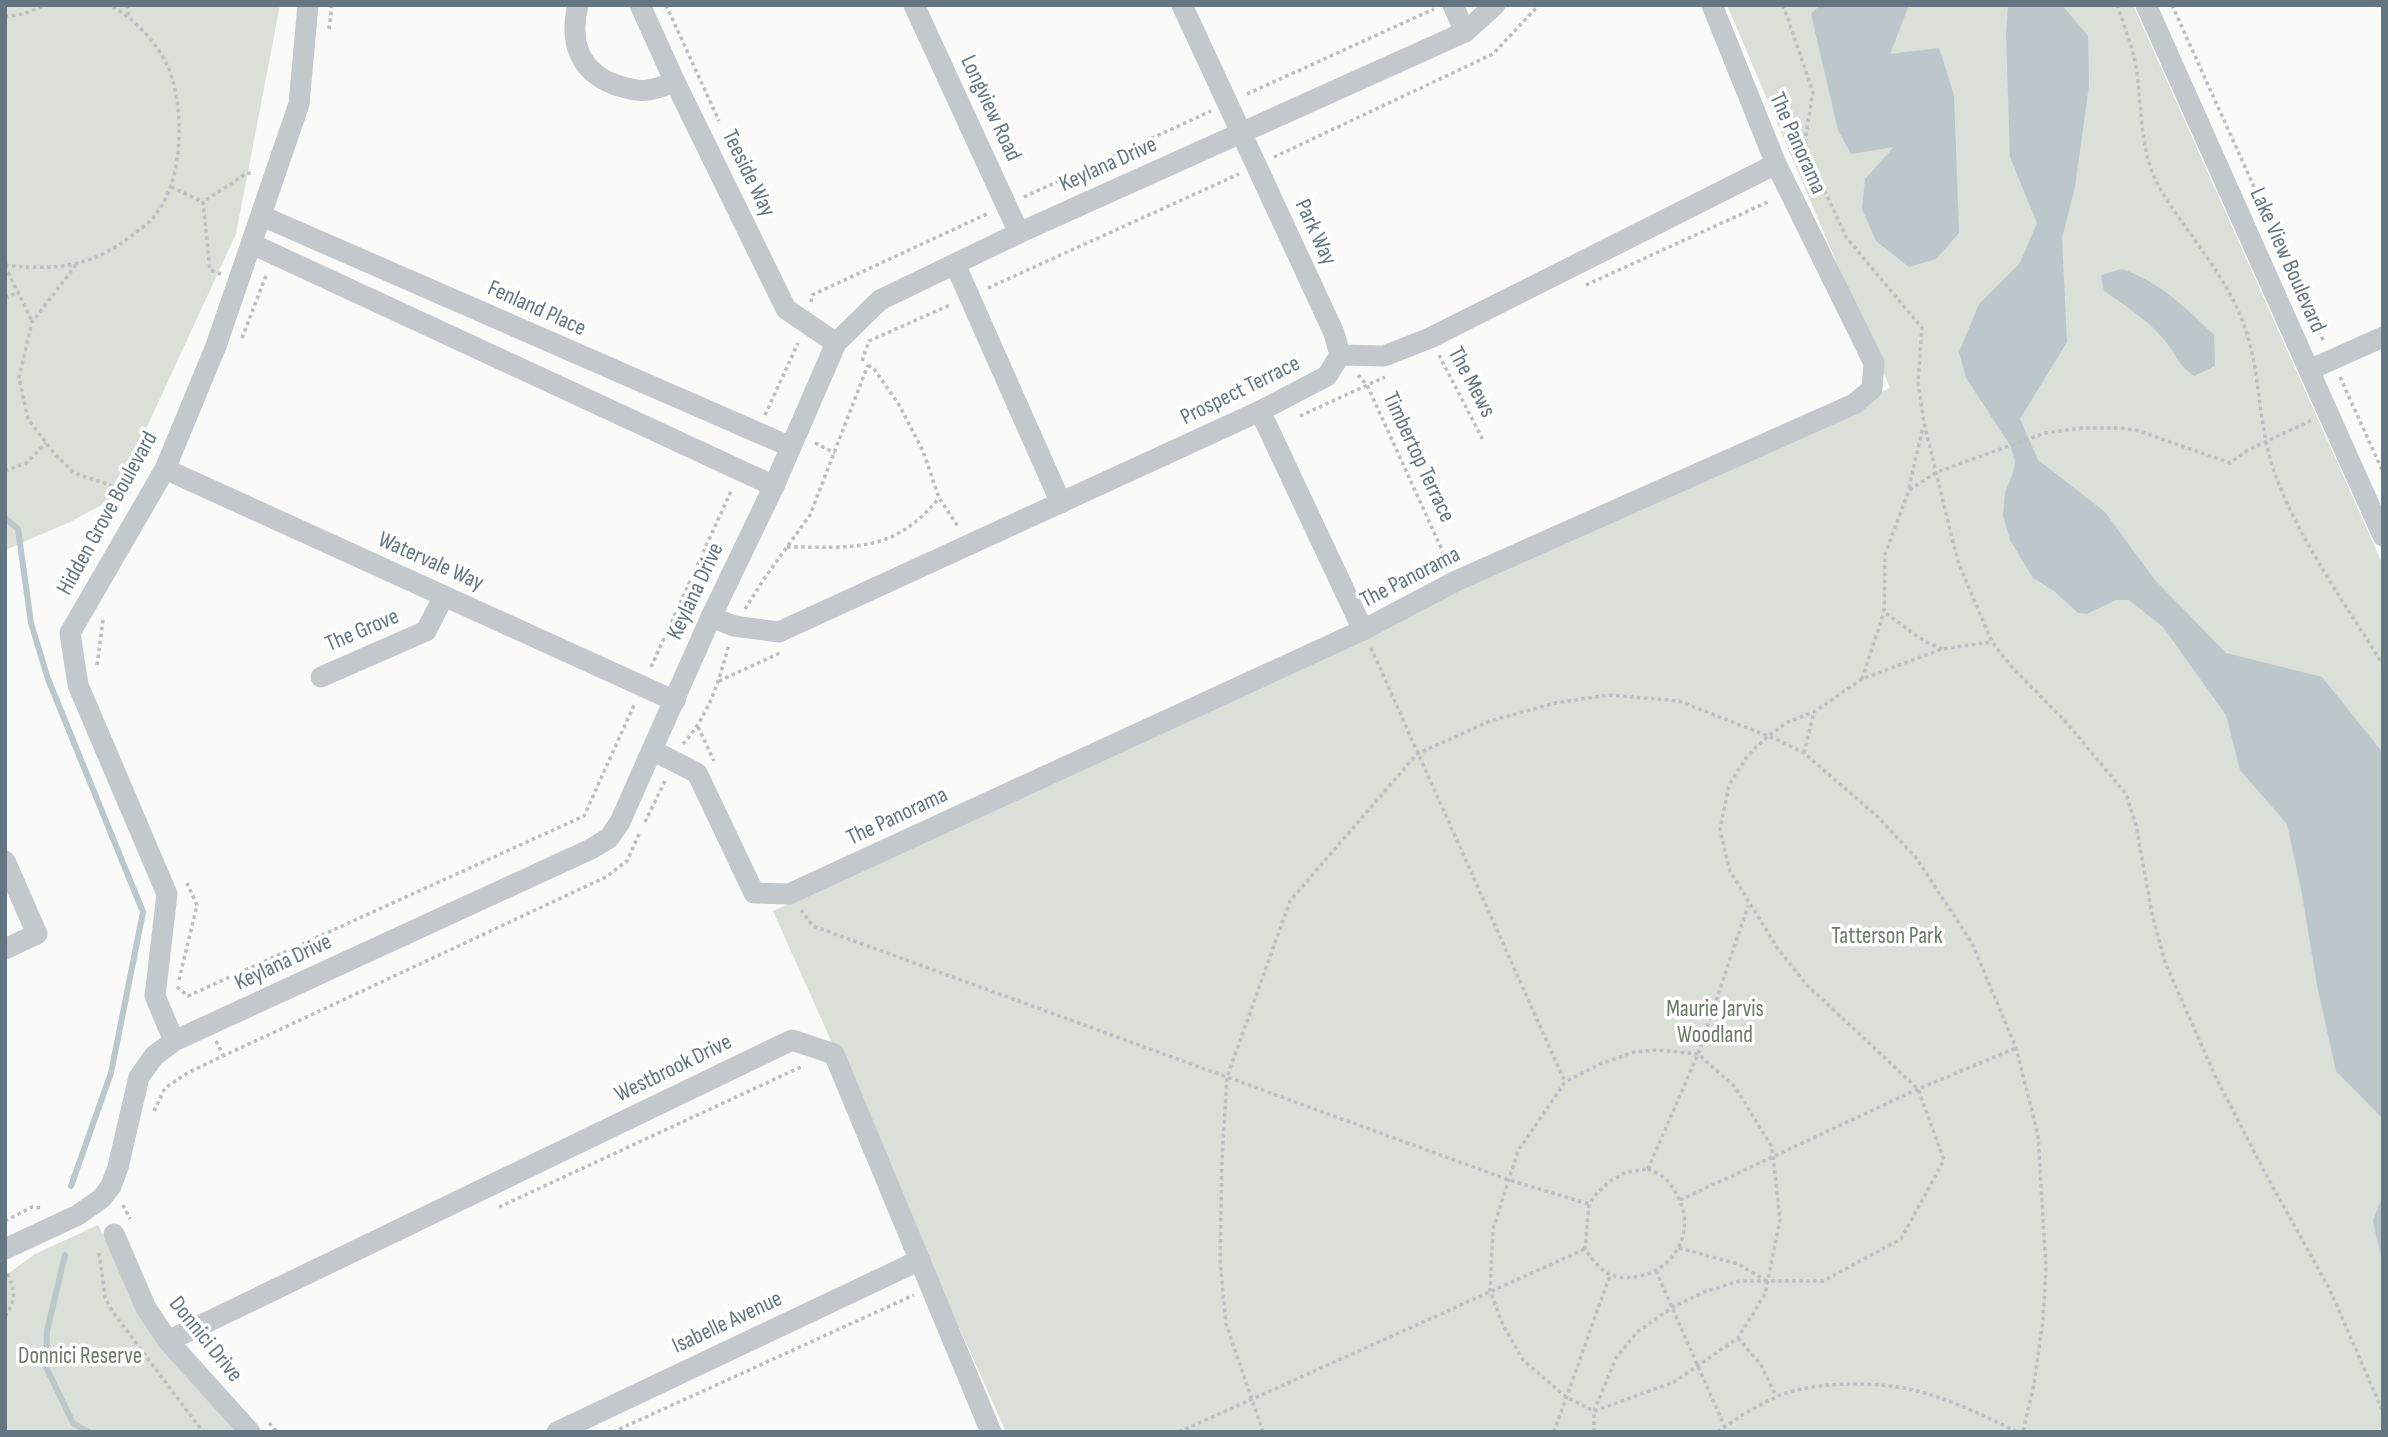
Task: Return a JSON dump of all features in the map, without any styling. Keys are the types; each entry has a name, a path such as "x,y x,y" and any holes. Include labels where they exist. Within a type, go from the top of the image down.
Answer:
{"street":[{"name":"Hidden Grove Boulevard","path":"174,1041 155,996 167,894 78,684 70,633 165,469 216,346 299,104 308,5"},
{"path":"578,5 574,21 574,39 584,64 606,81 634,91 650,90 674,82"},
{"name":"Teeside Way","path":"640,5 674,82 786,309 836,343"},
{"name":"Longview Road","path":"914,5 1019,233"},
{"name":"Park Way","path":"1182,5 1334,333 1340,355"},
{"path":"1453,5 1465,32"},
{"name":"Keylana Drive","path":"5,1249 78,1215 102,1198 111,1186 118,1167 139,1077 154,1056 174,1041 591,849 608,838 620,822 836,343 880,300 1019,233 1465,32 1495,5"},
{"name":"The Panorama","path":"652,750 697,773 754,894 789,894 1363,631 1456,580 1854,404 1872,389 1874,363 1776,164 1712,5"},
{"name":"Lake View Boulevard","path":"2146,5 2383,536"},
{"path":"1340,355 1384,356 1430,338 1776,164"},
{"name":"Fenland Place","path":"261,216 791,447"},
{"path":"252,244 774,485"},
{"path":"955,264 1061,502"},
{"path":"2309,370 2383,337"},
{"name":"Prospect Terrace","path":"711,617 734,626 779,632 1061,502 1265,421 1327,376 1340,355"},
{"path":"1265,421 1363,631"},
{"name":"Watervale Way","path":"165,469 675,701"},
{"name":"The Grove","path":"321,677 426,631 444,596"},
{"path":"5,861 37,934 5,949"},
{"name":"Westbrook Drive","path":"168,1341 792,1040 834,1054 912,1264 991,1432"},
{"name":"Donnici Drive","path":"124,1232 146,1308 168,1341 260,1427"},
{"name":"Isabelle Avenue","path":"557,1432 912,1264"}],"path":[{"path":"5,17 47,5"},
{"path":"5,266 38,269 76,265 117,247 153,219 171,187 178,155 178,112 173,79 158,51 137,24 108,5"},
{"path":"127,5 129,18"},
{"path":"1427,5 1430,11"},
{"path":"757,433 807,324 812,295 1442,5"},
{"path":"1783,5 1813,92 1804,146 1846,237 1922,328 1918,382 1924,423 1958,562 1992,642 2011,666 2067,723 2126,794 2136,825 2152,914 2165,962 2216,1078 2330,1290 2383,1412"},
{"path":"2117,5 2136,65 2140,125 2149,163 2161,190 2208,259 2240,315 2257,376 2266,441 2274,471 2288,504 2318,558 2383,665"},
{"path":"2172,5 2383,472"},
{"path":"203,202 247,173 275,177"},
{"path":"171,187 203,202"},
{"path":"1576,289 1779,197"},
{"path":"203,202 210,270 239,280"},
{"path":"76,265 32,322 19,378 28,419 74,474 149,497"},
{"path":"5,266 20,292 32,322"},
{"path":"5,298 20,292"},
{"path":"862,361 869,341 954,303"},
{"name":"The Mews","path":"1430,338 1484,442"},
{"path":"836,343 874,369 898,403 923,451 939,498 970,544"},
{"name":"Timbertop Terrace","path":"1340,355 1367,385 1456,580"},
{"path":"734,626 810,515 868,365"},
{"path":"1265,421 1367,385 1390,374"},
{"path":"1909,490 1937,471 2029,438 2073,428 2123,428 2139,431 2230,463 2248,450 2352,402"},
{"path":"1862,679 1884,612 1885,554 1909,490 1924,423"},
{"path":"5,471 26,463 47,443"},
{"path":"188,996 584,816 741,470"},
{"path":"787,547 869,546 909,528 925,515 939,498"},
{"path":"1884,612 1924,641 1942,649"},
{"path":"1363,631 1565,1082"},
{"path":"1594,1432 1594,1410 1616,1358 1637,1332 1673,1307 1704,1292 1740,1281 1823,1281 1901,1239 1944,1160 1917,1088 1807,984 1777,949 1730,871 1720,830 1729,785 1748,755 1788,722 1814,712 1862,679 1942,649 1992,642"},
{"path":"719,681 781,653"},
{"path":"1263,1432 1226,1324 1220,1260 1222,1159 1227,1077 1290,901 1417,754 1490,721 1555,703 1609,695 1679,701 1804,753 1878,817 1917,859 1972,943 2016,1048 2038,1135 2046,1268 2043,1320 2036,1371 2020,1432 1963,1407 1912,1390 1869,1384 1812,1388 1776,1396 1718,1432"},
{"path":"1804,753 1814,712"},
{"path":"698,727 715,763"},
{"path":"789,894 813,926 1508,1180 1589,1204"},
{"path":"1648,1169 1698,1054 1749,905"},
{"path":"1680,1200 1917,1088 2016,1048"},
{"path":"1657,1050 1698,1054 1735,1087 1772,1147 1780,1220 1765,1294 1738,1338 1698,1366 1674,1382 1594,1410 1566,1396 1523,1360 1503,1325 1490,1291 1493,1229 1518,1151 1565,1082 1600,1064 1633,1052 1657,1050"},
{"path":"490,1211 803,1066 811,1068"},
{"path":"1648,1169 1667,1180 1680,1200 1684,1214 1684,1232 1679,1248 1671,1261 1656,1272 1624,1278 1610,1275 1597,1265 1585,1249 1589,1204 1610,1181 1626,1172 1648,1169"},
{"path":"123,1205 124,1232"},
{"path":"1679,1248 1738,1264 1767,1281"},
{"path":"1179,1432 1585,1249"},
{"path":"613,1432 917,1294 912,1264"},
{"path":"5,1316 13,1306 15,1298 15,1289 7,1272"},
{"path":"1656,1272 1726,1429"},
{"path":"1554,1432 1610,1275"},
{"path":"1738,1338 1761,1364 1776,1396"},
{"path":"260,1427 277,1432"}],"green space":[{"path":"5,5 280,5 236,234 114,498 70,522 5,550"},
{"name":"Tatterson Park","path":"1727,5 2133,5 2383,565 2383,1432 1006,1432 773,911 1890,388"},
{"name":"Donnici Reserve","path":"98,1225 148,1326 239,1432 5,1432 5,1276 35,1254"}],"shaded area":[{"path":"1820,5 1909,5 1890,54 1939,48 1954,95 1959,233 1936,259 1909,267 1876,241 1862,209 1865,179 1894,147 1851,154 1838,130 1811,14"},
{"path":"2008,5 2062,5 2088,36 2089,85 2075,187 2062,238 2067,342 2020,419 2038,460 2105,512 2154,579 2226,653 2322,677 2383,753 2383,1119 2336,1071 2287,824 2240,770 2226,715 2163,627 2129,600 2116,600 2087,614 2078,613 2054,591 2033,578 2010,540 2003,516 2005,493 2015,461 2010,445 1966,378 1959,352 1979,304 2020,263 2037,223 2010,157 2006,34"},
{"path":"2122,269 2160,288 2214,335 2215,366 2194,376 2181,364 2155,330 2104,291 2101,275"},
{"path":"2383,1195 2383,1266 2373,1221"}],"waterway":[{"path":"5,518 18,529 31,623 48,679 143,912 111,1073 71,1186"},
{"path":"65,1255 47,1331 46,1367 73,1423 88,1432"}],"park label":[{"name":"Maurie Jarvis Woodland","path":"1715,1022"}]}
